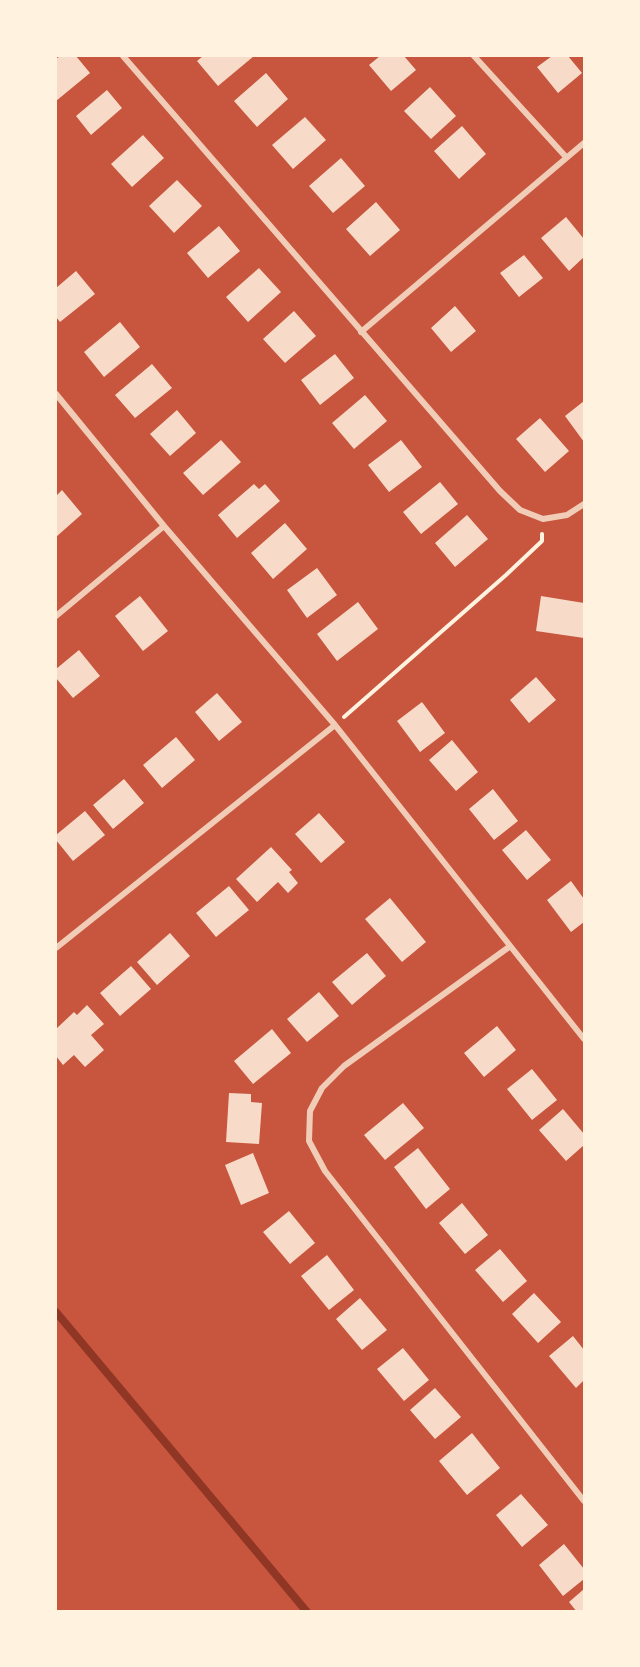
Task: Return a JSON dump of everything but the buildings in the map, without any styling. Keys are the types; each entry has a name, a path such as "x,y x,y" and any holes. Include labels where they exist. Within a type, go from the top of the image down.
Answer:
{"street":[{"path":"123,56 500,491 520,510 543,519 567,515 585,504"},
{"path":"474,56 566,157"},
{"path":"361,332 585,143"},
{"path":"56,394 164,526 335,725 509,947 585,1039"},
{"path":"56,616 164,526"},
{"path":"56,948 335,725"},
{"path":"509,947 344,1066 321,1088 310,1111 309,1141 325,1170 585,1501"}],"path":[{"path":"335,725 542,541 543,519"}],"waterway":[{"path":"56,1312 307,1612"}]}
